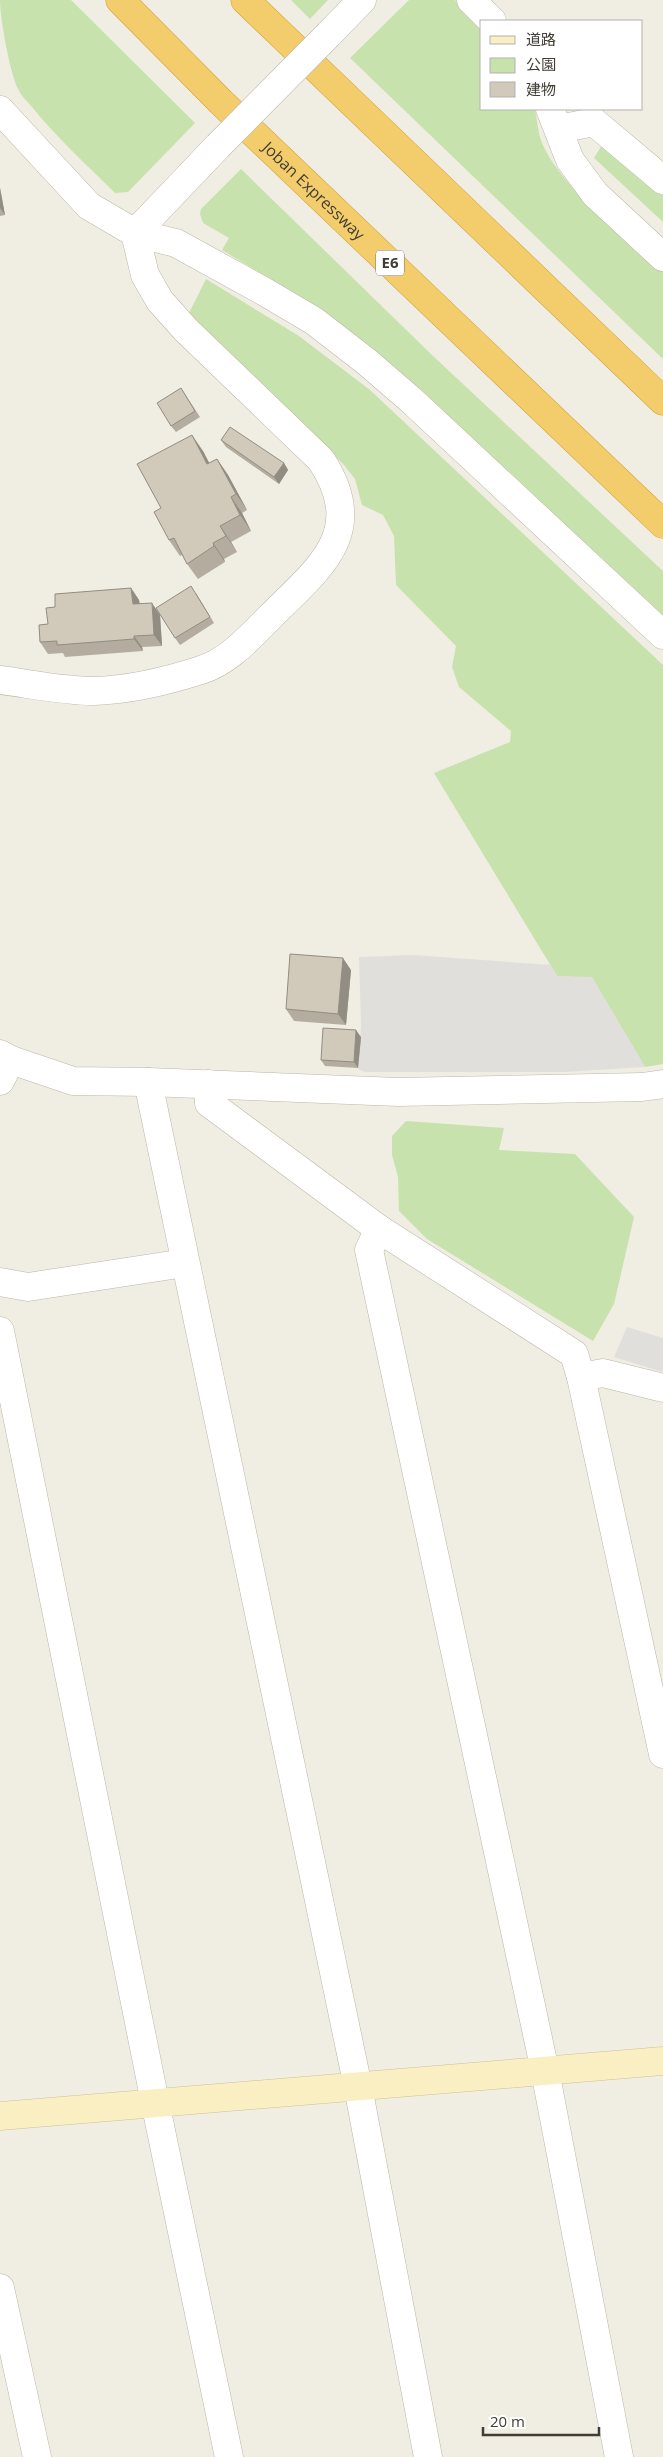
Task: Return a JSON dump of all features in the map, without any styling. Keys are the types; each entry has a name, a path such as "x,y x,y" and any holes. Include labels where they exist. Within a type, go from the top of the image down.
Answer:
{"highway":[{"name":"Joban Expressway","path":"120,0 228,109 663,524"},
{"path":"245,0 663,402"}],"street":[{"path":"134,233 362,0"},
{"path":"471,0 491,20"},
{"path":"0,110 89,206 134,233 176,243 265,292 322,327 411,400 663,634"},
{"path":"663,180 594,122 555,119 570,160 595,194 663,257"},
{"path":"0,680 49,687 100,690 124,689 203,670 236,650 322,566 335,542 341,521 341,502 335,480 321,460 186,330 160,301 145,274 134,233"},
{"path":"4,1065 73,1081 208,1084 398,1092 642,1088 663,1084"},
{"path":"148,1082 358,2087 428,2457"},
{"path":"208,1084 209,1103 379,1229 574,1354 581,1377 663,1754"},
{"path":"379,1229 368,1250 545,2071 619,2457"},
{"path":"0,1282 28,1287 185,1263"},
{"path":"0,1331 155,2102 229,2457"},
{"path":"581,1377 603,1373 663,1388"},
{"path":"0,2116 663,2060"},
{"path":"0,2288 37,2457"}],"green space":[{"path":"0,0 71,0 195,123 128,192 115,193 62,140 21,94 15,81 6,46"},
{"path":"291,0 328,0 310,19"},
{"path":"409,0 455,0 480,25 480,110 535,110 542,143 551,160 564,177 613,227 663,270 663,359 350,58"},
{"path":"602,145 663,196 663,222 594,158"},
{"path":"241,169 433,356 663,571 663,619 290,291 222,250 229,238 203,223 200,214 201,209"},
{"path":"206,279 299,336 370,390 663,665 663,1064 645,1067 592,978 557,976 434,773 510,742 511,731 459,687 452,667 456,646 396,585 394,536 383,515 362,505 355,479 344,465 189,313"},
{"path":"406,1121 504,1128 499,1150 575,1154 634,1217 614,1304 593,1341 427,1239 399,1211 398,1177 392,1155 392,1136"}],"shaded area":[{"path":"413,955 551,965 557,976 592,977 645,1067 564,1072 365,1072 358,1069 361,1025 359,957"},
{"path":"627,1327 663,1338 663,1372 614,1357"}],"building":[{"path":"181,388 195,411 171,426 157,403"},
{"path":"230,427 284,463 274,477 221,440"},
{"path":"192,435 207,464 217,459 236,494 231,497 240,515 220,526 226,536 213,543 214,546 187,564 174,538 169,540 154,512 161,508 137,464"},
{"path":"191,586 210,617 175,638 156,608"},
{"path":"131,588 133,604 152,603 154,635 134,636 134,639 57,645 57,641 40,642 39,625 48,624 46,608 55,607 55,594"},
{"path":"290,954 343,958 338,1014 286,1009"},
{"path":"323,1028 356,1030 354,1062 321,1060"}]}
